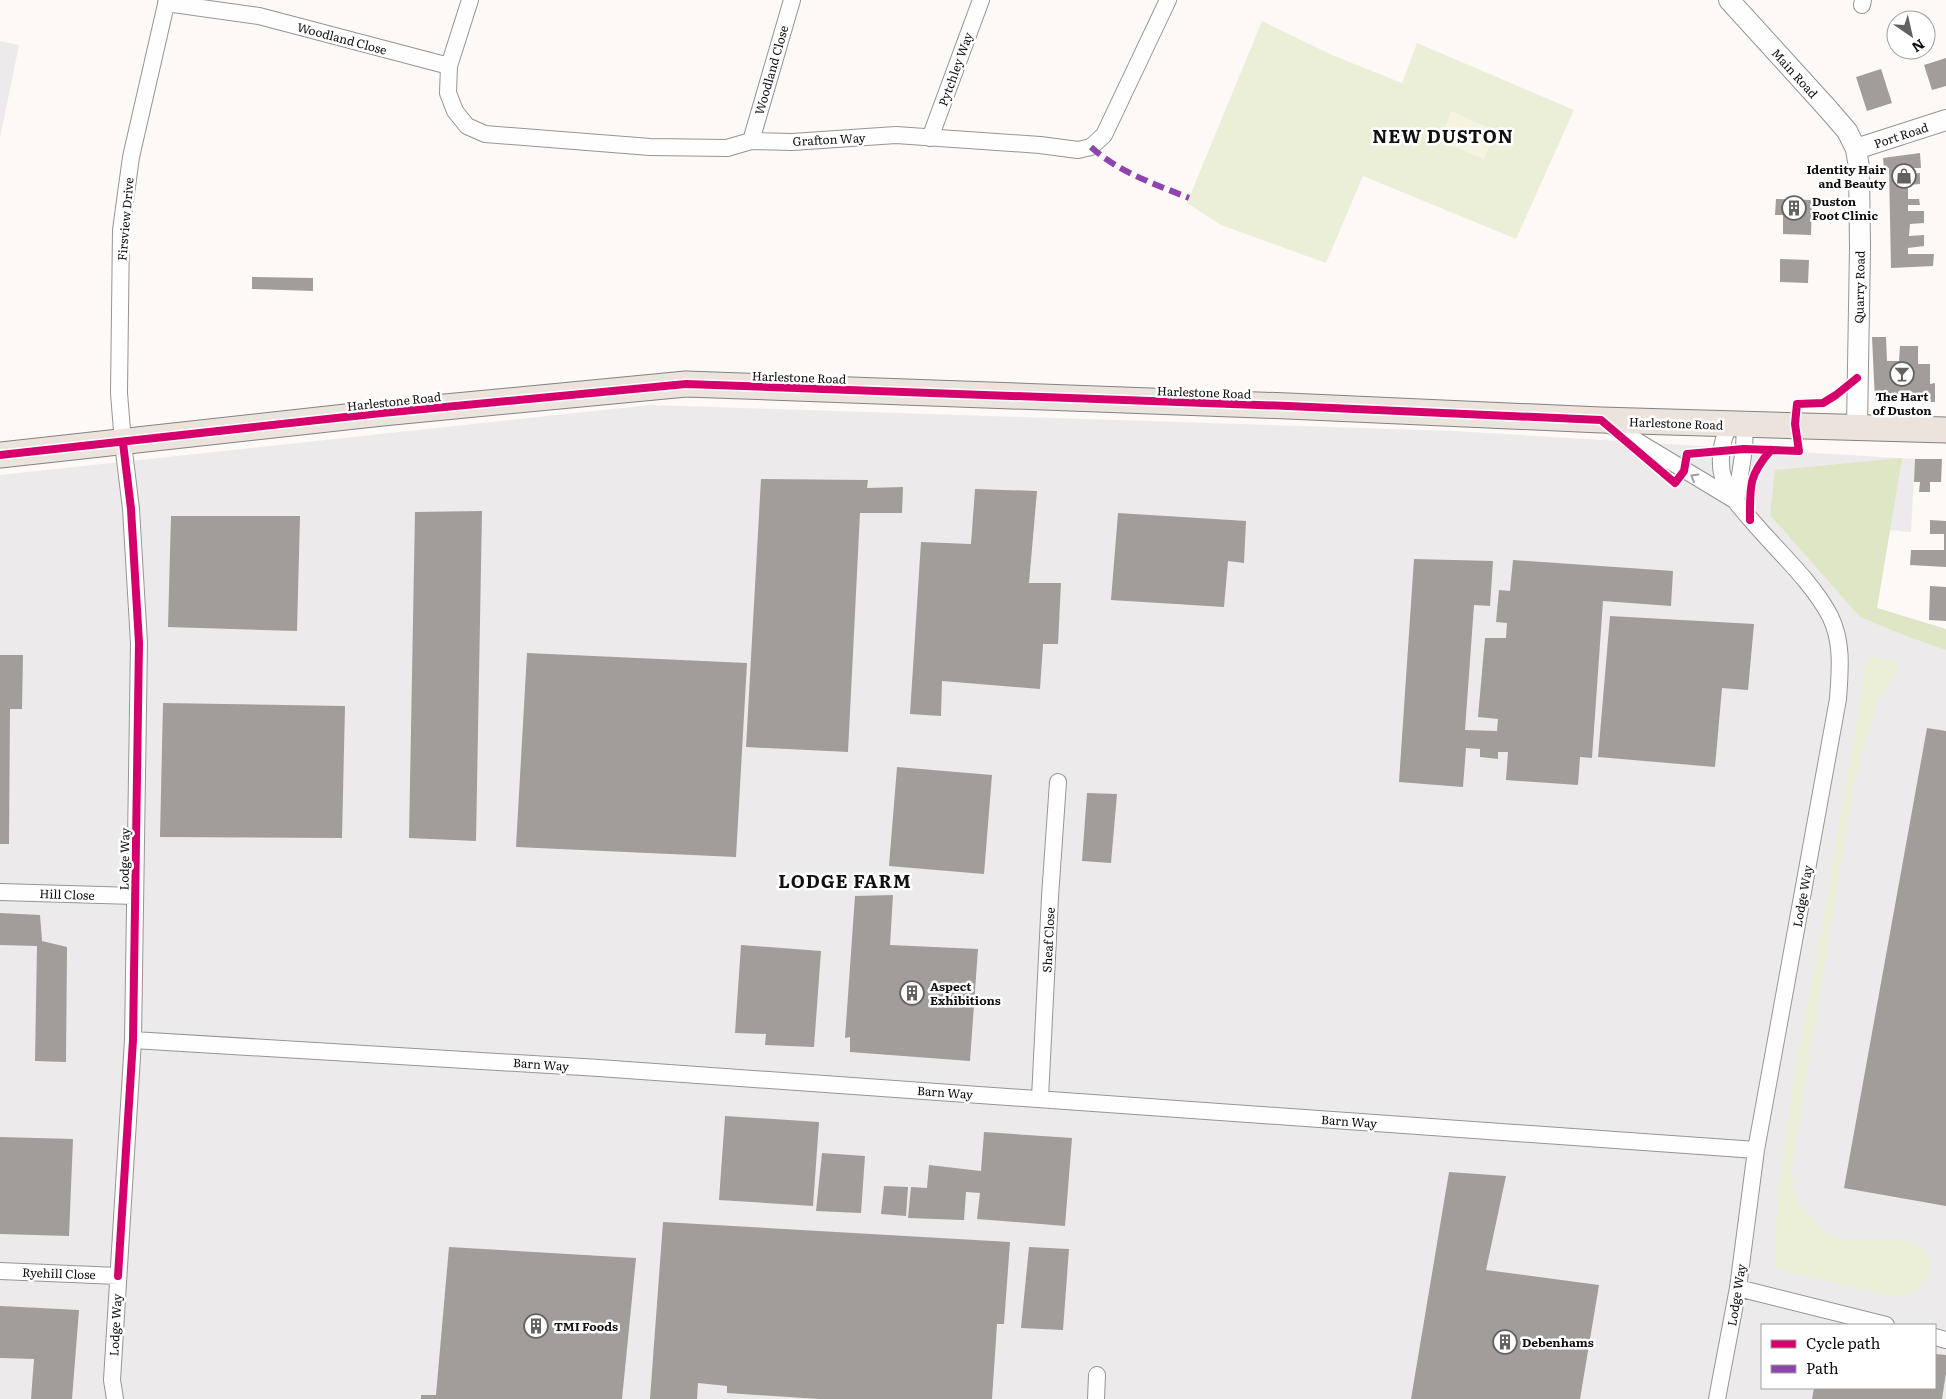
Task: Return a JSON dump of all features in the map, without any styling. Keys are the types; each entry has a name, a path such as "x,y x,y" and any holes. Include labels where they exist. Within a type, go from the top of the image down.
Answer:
{"main road":[{"name":"Harlestone Road","path":"0,455 123,443 382,413 686,384 1737,425 1857,426 1946,430"}],"street":[{"path":"449,66 470,0"},
{"name":"Woodland Close","path":"751,141 792,0"},
{"name":"Pytchley Way","path":"930,138 980,0"},
{"name":"Grafton Way","path":"449,66 448,93 455,110 466,126 485,134 650,146 728,148 751,141 792,142 896,135 1040,145 1078,150 1092,147 1104,135 1168,0"},
{"name":"Main Road","path":"1729,0 1847,131 1856,149"},
{"name":"Woodland Close","path":"167,2 259,16 449,66"},
{"name":"Firsview Drive","path":"123,443 119,393 121,230 131,157 167,2"},
{"name":"Port Road","path":"1856,149 1946,120"},
{"name":"Quarry Road","path":"1856,149 1859,168 1860,248 1857,426"},
{"path":"1601,420 1618,428 1684,471 1736,501"},
{"path":"1737,425 1744,449 1736,501 1724,480 1721,450 1723,436 1737,425"},
{"name":"Lodge Way","path":"115,1399 112,1380 133,1040 139,643 131,509 123,443"},
{"name":"Lodge Way","path":"1717,1399 1738,1288 1756,1150 1838,698 1841,660 1838,637 1831,618 1820,599 1736,501"},
{"name":"Sheaf Close","path":"1040,1098 1058,782"},
{"name":"Hill Close","path":"0,892 135,896"},
{"name":"Barn Way","path":"133,1040 495,1061 1756,1150"},
{"name":"Ryehill Close","path":"0,1271 118,1276"},
{"path":"1738,1288 1882,1324"},
{"path":"1096,1399 1097,1376"}],"shaded area":[{"path":"0,41 19,45 0,138"},
{"path":"650,405 1454,431 1915,459 1911,532 1890,530 1877,608 1946,629 1946,1399 0,1399 0,475"}],"green space":[{"path":"1262,21 1332,55 1402,83 1417,43 1574,110 1516,239 1363,176 1326,263 1221,225 1187,203"},
{"path":"1451,111 1496,131 1484,159 1440,141"},
{"path":"1902,458 1877,608 1946,629 1946,650 1860,617 1770,515 1775,470"},
{"path":"1872,657 1893,659 1898,668 1877,701 1853,789 1791,1172 1799,1203 1824,1232 1847,1240 1907,1240 1922,1247 1930,1258 1930,1271 1924,1283 1914,1292 1895,1297 1786,1272 1776,1266 1775,1238 1779,1184 1796,1063 1821,932 1865,664"}],"building":[{"path":"1946,58 1946,86 1932,90 1924,65"},
{"path":"1881,69 1892,103 1867,111 1856,77"},
{"path":"1920,153 1921,168 1908,168 1908,174 1920,173 1920,184 1908,185 1908,199 1919,199 1920,205 1908,205 1908,211 1924,211 1924,223 1910,224 1909,236 1924,235 1924,246 1908,248 1908,254 1934,254 1933,266 1891,268 1889,168 1884,168 1883,158"},
{"path":"1776,199 1812,200 1811,235 1783,234 1783,215 1775,215"},
{"path":"1780,259 1809,260 1808,283 1780,282"},
{"path":"252,277 313,278 313,291 252,289"},
{"name":"The Hart of Duston","path":"1872,337 1886,337 1887,361 1899,361 1900,346 1918,346 1918,364 1930,364 1930,384 1935,383 1935,402 1875,401"},
{"path":"1915,459 1942,459 1941,482 1930,482 1930,492 1919,492 1920,482 1914,482"},
{"path":"761,479 868,480 867,488 903,487 902,513 860,513 848,752 746,747"},
{"path":"975,489 1037,491 1029,583 1061,583 1058,644 1043,644 1040,689 942,681 941,716 910,714 921,542 971,544"},
{"path":"482,511 476,841 409,838 415,512"},
{"path":"1118,513 1246,521 1244,563 1228,561 1224,607 1111,600"},
{"path":"171,516 300,516 297,631 168,627"},
{"path":"1930,520 1946,521 1946,534 1930,534"},
{"path":"1944,534 1946,534 1946,567 1910,565 1911,550 1944,550"},
{"path":"1414,559 1493,561 1490,606 1474,605 1465,730 1497,731 1498,719 1478,717 1485,638 1506,638 1507,623 1496,622 1499,590 1510,591 1513,560 1673,571 1671,606 1603,601 1592,758 1580,757 1578,785 1506,780 1508,752 1498,752 1498,759 1480,757 1480,749 1466,748 1463,787 1399,782"},
{"path":"1930,586 1946,587 1946,621 1929,620"},
{"path":"1610,616 1754,624 1748,690 1722,688 1715,767 1598,757"},
{"path":"527,653 747,663 736,857 516,847"},
{"path":"0,655 23,655 22,709 10,709 9,844 0,844"},
{"path":"163,703 345,706 342,838 160,837"},
{"path":"1927,728 1946,731 1946,1206 1844,1188"},
{"path":"897,767 992,775 984,874 889,866"},
{"path":"1087,793 1117,794 1111,863 1082,861"},
{"name":"Aspect Exhibitions","path":"893,895 890,945 978,949 970,1061 850,1052 850,1037 845,1038 855,896"},
{"path":"0,913 40,915 42,941 67,947 66,1062 35,1061 37,946 0,945"},
{"path":"741,945 821,951 814,1047 765,1045 766,1034 735,1033"},
{"path":"725,1116 819,1122 813,1206 719,1200"},
{"path":"984,1132 1072,1138 1065,1226 977,1219 980,1193 966,1192 964,1220 908,1218 911,1187 927,1188 929,1165 981,1171"},
{"path":"0,1137 73,1139 69,1236 0,1234"},
{"path":"822,1153 865,1156 861,1213 816,1211"},
{"name":"Debenhams","path":"1449,1172 1506,1176 1486,1270 1599,1285 1580,1399 1411,1399"},
{"path":"884,1186 908,1187 906,1216 881,1214"},
{"path":"663,1222 1010,1242 1004,1324 997,1324 992,1399 819,1399 727,1393 727,1386 698,1383 697,1399 650,1399"},
{"name":"TMI Foods","path":"449,1247 636,1258 622,1399 421,1399 421,1395 436,1395"},
{"path":"1029,1247 1069,1249 1063,1330 1021,1328"},
{"path":"0,1306 79,1310 72,1399 31,1399 34,1359 0,1358"},
{"path":"1936,1354 1946,1355 1946,1373 1942,1399 1812,1399 1814,1389 1936,1389"}],"marked path":[{"path":"1091,147 1113,164 1189,198"}],"cycle path":[{"path":"0,455 382,413 686,384 1288,406 1601,420 1675,483 1684,471 1687,454 1744,449 1799,451 1795,424 1797,404 1823,403 1857,378"},
{"path":"118,1276 133,1040 139,643 131,509 123,443"},
{"path":"1750,520 1750,499 1754,475 1763,459 1771,450"}],"place":[{"name":"Identity Hair and Beauty","path":"1904,176"},
{"name":"Duston Foot Clinic","path":"1794,208"},
{"name":"The Hart of Duston","path":"1902,374"},
{"name":"Aspect Exhibitions","path":"912,993"},
{"name":"TMI Foods","path":"536,1326"},
{"name":"Debenhams","path":"1505,1342"}],"district":[{"name":"NEW DUSTON","path":"1443,135"},
{"name":"LODGE FARM","path":"845,880"}]}
